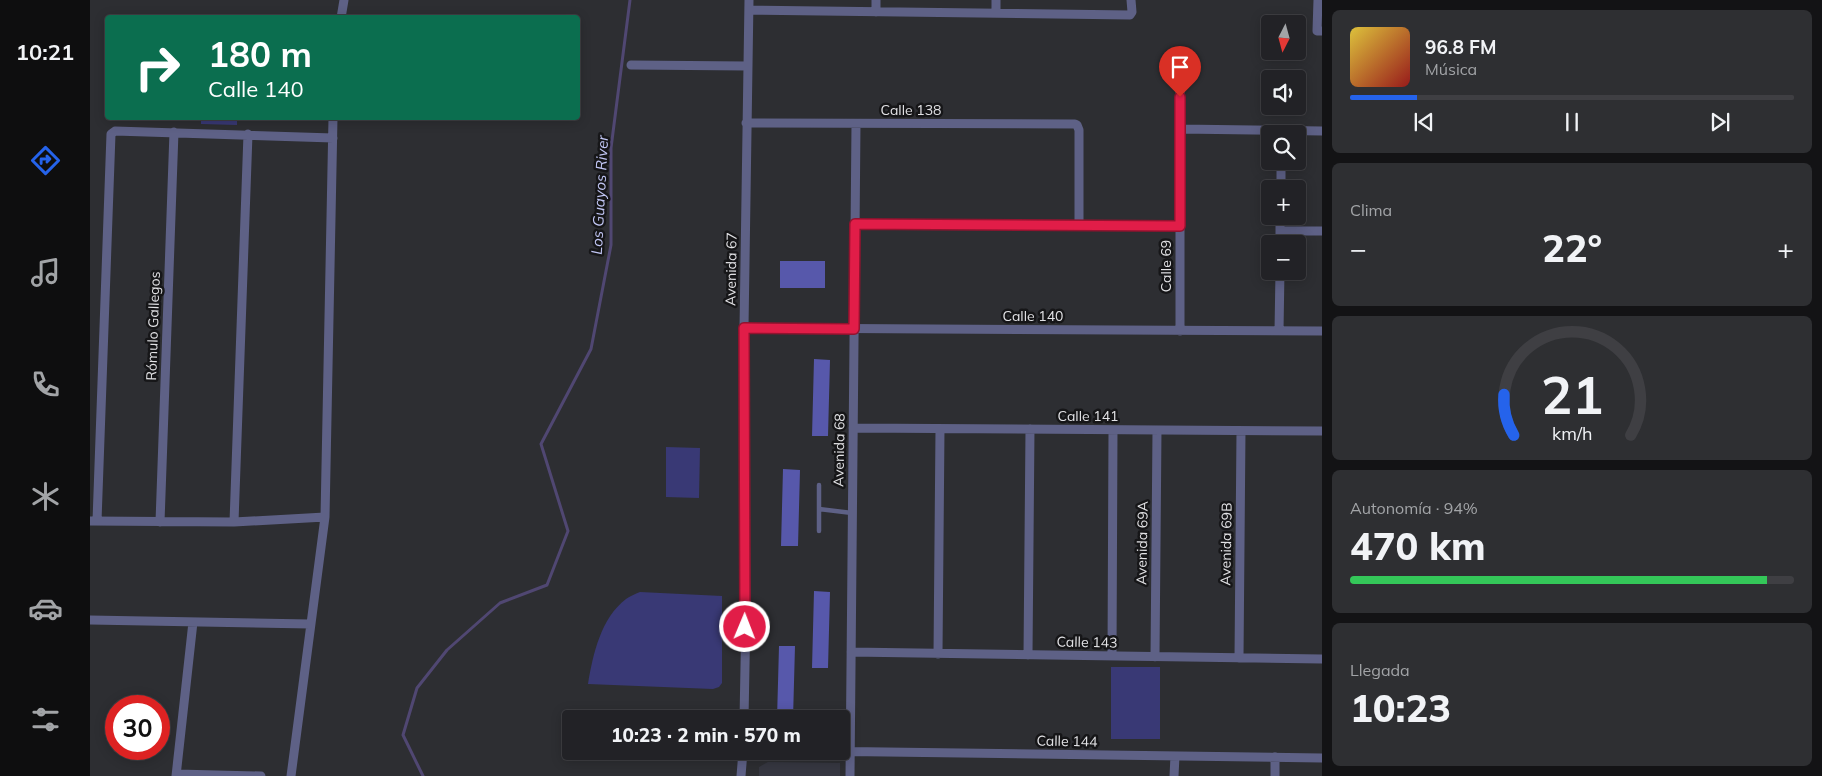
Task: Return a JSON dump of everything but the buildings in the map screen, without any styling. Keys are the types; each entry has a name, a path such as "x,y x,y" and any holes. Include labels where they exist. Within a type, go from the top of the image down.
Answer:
{"street":[{"path":"342,15 344,0"},
{"name":"Avenida 67","path":"744,710 746,613 744,328 749,0"},
{"path":"876,0 876,12"},
{"path":"996,0 996,13"},
{"path":"749,10 1130,15 1132,12 1131,0"},
{"path":"1318,0 1317,31 1322,31"},
{"path":"631,65 747,66"},
{"name":"Calle 69","path":"1180,81 1180,330"},
{"path":"291,776 325,518 333,120"},
{"name":"Calle 138","path":"746,123 1075,124 1078,126 1079,226"},
{"name":"Avenida 68","path":"850,752 856,124"},
{"path":"1180,128 1261,131"},
{"path":"325,518 234,522 93,521 110,134 115,131 174,132 333,138"},
{"path":"1306,131 1322,131"},
{"name":"Rómulo Gallegos","path":"160,522 174,132"},
{"path":"234,522 248,134"},
{"path":"855,224 1180,226"},
{"path":"1280,225 1280,235"},
{"path":"1280,231 1322,231"},
{"path":"1279,331 1280,280"},
{"name":"Calle 140","path":"744,328 1322,331"},
{"name":"Calle 141","path":"853,428 1322,431"},
{"path":"938,654 940,428"},
{"path":"1028,655 1030,429"},
{"path":"1112,656 1113,430"},
{"name":"Avenida 69A","path":"1154,656 1157,430"},
{"name":"Avenida 69B","path":"1238,658 1241,431"},
{"path":"90,620 310,624"},
{"path":"193,622 176,775 261,776"},
{"name":"Calle 143","path":"851,652 1322,659"},
{"name":"Calle 144","path":"850,752 1322,758"},
{"path":"1174,776 1175,756"},
{"path":"1275,757 1275,776"},
{"path":"741,776 742,760"},
{"name":"Avenida 68","path":"850,760 850,776"}],"lane":[{"path":"819,485 819,531"},
{"path":"819,509 852,513"}],"shaded area":[{"path":"201,120 237,120 237,125 201,124"},
{"path":"666,447 700,448 699,498 666,497"},
{"path":"640,592 722,596 722,683 719,687 713,689 588,684 596,649 604,626 617,607 628,598"},
{"path":"1111,667 1160,667 1160,739 1111,739"},
{"path":"768,762 840,763 840,776 759,776 759,767"}],"waterway":[{"name":"Los Guayos River","path":"423,776 403,735 417,688 447,650 500,603 547,585 568,531 541,444 591,349 611,245 611,148 630,0"}],"route":[{"path":"745,627 746,386 744,328 854,329 855,224 1180,226 1180,97"}]}
